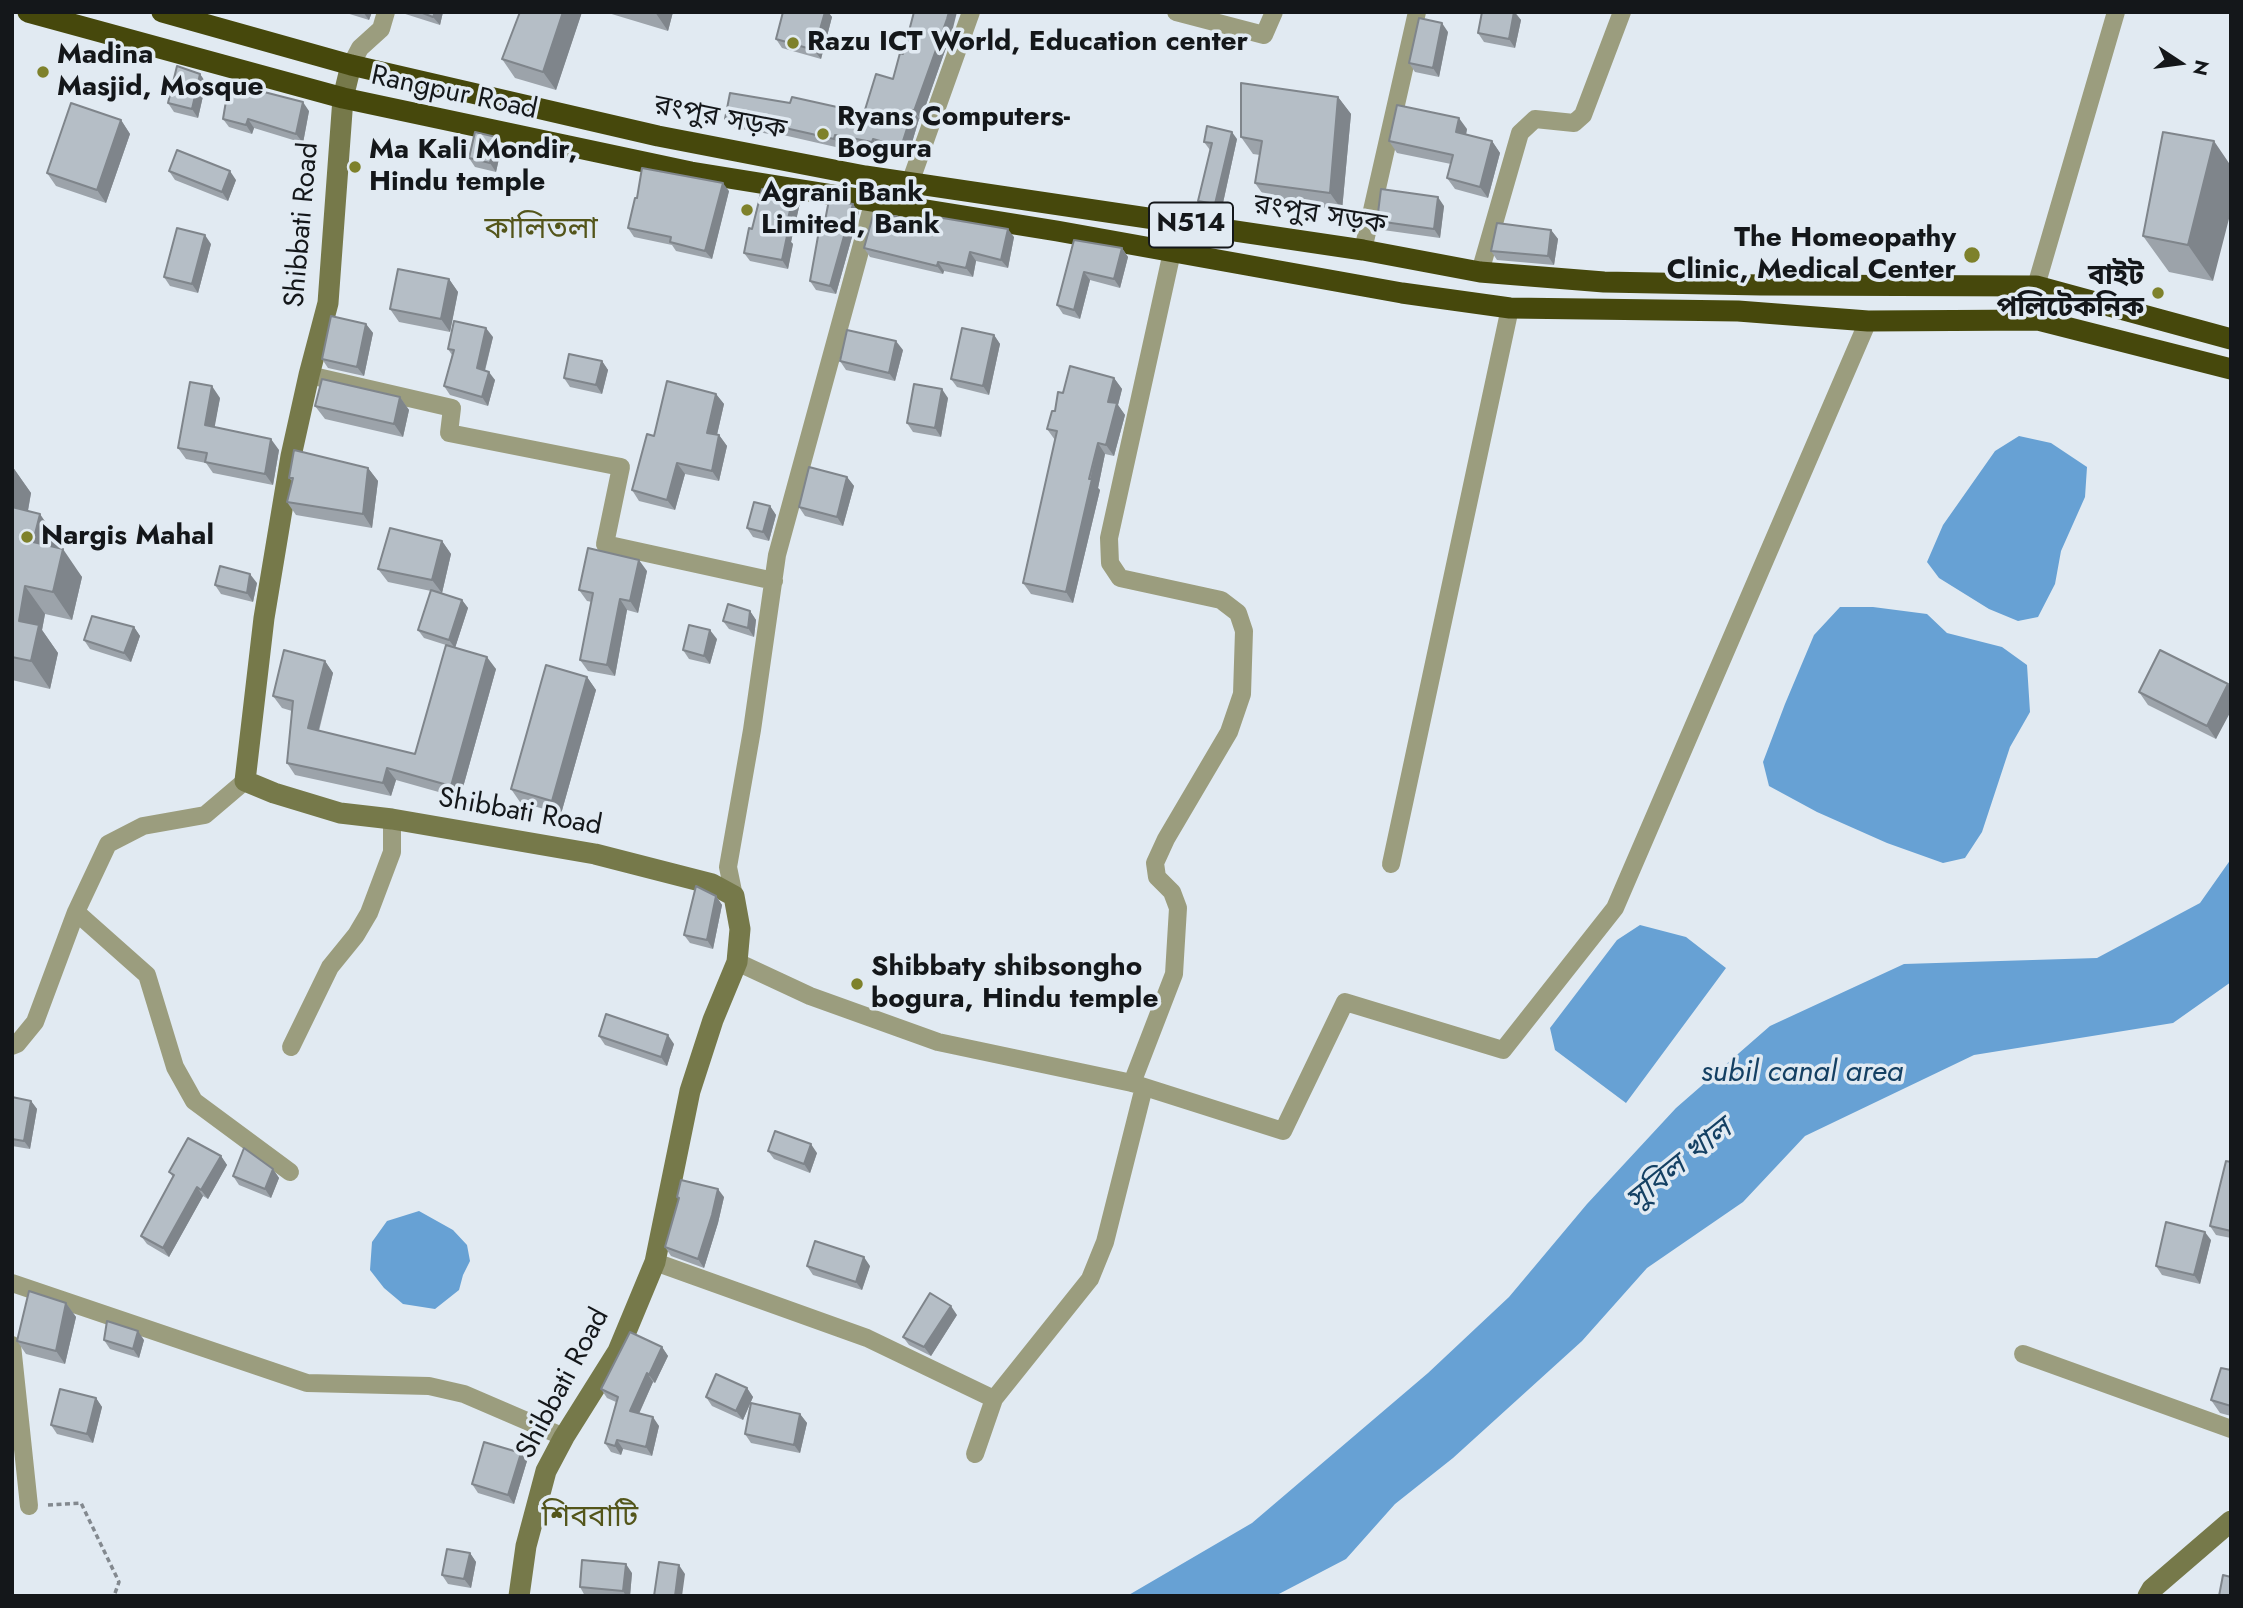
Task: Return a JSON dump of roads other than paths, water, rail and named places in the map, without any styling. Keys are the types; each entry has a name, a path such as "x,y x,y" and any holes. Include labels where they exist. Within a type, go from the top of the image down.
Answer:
{"highway":[{"name":"Rangpur Road","path":"28,12 342,98 691,172 874,202"},
{"name":"রংপুর সড়ক","path":"162,12 351,65 658,136 910,183 1363,250 1479,272 1604,282 2036,286 2231,339"},
{"name":"N514","path":"874,202 1402,293 1510,309 1738,311 1868,321 2038,320 2231,369"}],"street":[{"path":"351,65 359,48 380,29 387,12"},
{"path":"910,183 971,12"},
{"path":"1176,12 1264,35 1274,12"},
{"path":"1363,250 1418,12"},
{"path":"1479,272 1520,133 1535,119 1574,123 1583,116 1622,12"},
{"path":"2036,286 2116,12"},
{"name":"Shibbati Road","path":"351,65 342,98 328,303 291,456 264,618 245,781 274,793 340,813 392,819 595,855 712,884 734,896 740,929 737,962 713,1020 690,1091 655,1262 618,1352 564,1437 546,1471 526,1546 519,1596"},
{"path":"734,896 728,867 752,730 777,555 880,178"},
{"path":"975,1454 994,1399 1090,1279 1105,1242 1138,1085 1174,974 1178,908 1171,892 1157,877 1156,863 1166,839 1229,732 1242,694 1244,631 1238,613 1221,600 1120,578 1110,563 1109,538 1172,252"},
{"path":"1391,864 1510,309"},
{"path":"737,962 810,996 938,1042 1138,1085 1283,1131 1345,1002 1503,1049 1615,908 1868,321"},
{"path":"309,375 452,408 449,433 621,467 606,544 774,581"},
{"path":"12,1046 17,1044 35,1022 76,912 108,844 143,826 205,815 245,781"},
{"path":"291,1047 330,967 369,914 392,852 392,819"},
{"path":"76,912 147,975 175,1067 194,1101 290,1172"},
{"path":"655,1262 867,1338 994,1399"},
{"path":"12,1283 307,1383 429,1386 464,1394 564,1437"},
{"path":"12,1345 29,1506"},
{"path":"2023,1354 2231,1429"},
{"path":"2148,1596 2152,1589 2231,1521"}],"water":[{"path":"2019,436 2051,443 2087,467 2085,497 2061,551 2055,584 2038,617 2018,621 1989,609 1939,578 1927,562 1943,525 1995,451"},
{"path":"1840,607 1873,607 1927,614 1947,633 2002,647 2027,665 2030,712 2010,747 1982,832 1965,858 1943,863 1887,843 1817,812 1769,786 1763,762 1785,704 1814,635"},
{"name":"subil canal area","path":"2231,859 2231,982 2173,1023 1974,1055 1805,1136 1743,1202 1647,1268 1582,1341 1453,1458 1395,1504 1346,1559 1275,1596 1127,1596 1252,1523 1428,1373 1509,1297 1587,1204 1676,1108 1770,1026 1904,964 2097,958 2200,903"},
{"path":"1640,925 1686,937 1726,968 1626,1103 1555,1050 1550,1028 1617,940"},
{"path":"419,1211 453,1230 467,1245 470,1261 459,1290 435,1309 403,1304 384,1288 370,1270 372,1242 387,1221"}],"place":[{"name":"Razu ICT World, Education center","path":"793,43"},
{"name":"Madina Masjid, Mosque","path":"43,72"},
{"name":"Ryans Computers- Bogura","path":"823,134"},
{"name":"Ma Kali Mondir, Hindu temple","path":"355,167"},
{"name":"Agrani Bank Limited, Bank","path":"747,210"},
{"name":"The Homeopathy Clinic, Medical Center","path":"1972,255"},
{"name":"বাইট পলিটেকনিক","path":"2158,293"},
{"name":"Nargis Mahal","path":"27,537"},
{"name":"Shibbaty shibsongho bogura, Hindu temple","path":"857,984"}],"district":[{"name":"কালিতলা","path":"541,231"},
{"name":"শিববাটি","path":"590,1519"}],"water label":[{"name":"সুবিল খাল","path":"1680,1166"}]}
